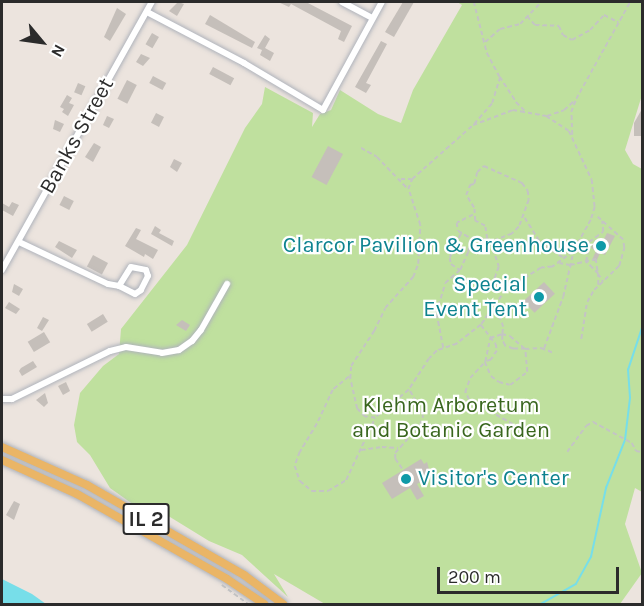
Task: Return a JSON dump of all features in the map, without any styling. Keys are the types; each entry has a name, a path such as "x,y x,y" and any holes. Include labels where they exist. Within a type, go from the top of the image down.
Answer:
{"main road":[{"name":"IL 2","path":"2,447 58,470 96,490 244,575 283,604"},
{"name":"IL 2","path":"2,460 77,494 264,604"},
{"path":"242,589 258,604"}],"street":[{"name":"Banks Street","path":"2,270 153,2"},
{"path":"342,2 372,18"},
{"path":"147,12 244,63 323,110 382,2"},
{"path":"18,242 108,284 135,294 141,290 148,276 146,270 131,267 118,286"},
{"path":"2,399 12,399 110,351 126,347 162,353 179,350 192,341 201,330 227,284"}],"path":[{"path":"474,2 487,53 516,102 526,112"},
{"path":"485,42 500,29 520,24 541,2"},
{"path":"544,349 563,297 573,252 594,214 591,180 572,136 571,112 630,2"},
{"path":"527,16 535,25 559,26 563,35 572,40 590,30 604,15 619,22"},
{"path":"408,189 412,179 473,125 492,103 500,77"},
{"path":"546,116 564,110 575,101"},
{"path":"473,125 513,110 546,116 572,136"},
{"path":"361,148 377,157 408,189 420,225 418,264 413,277 385,308 374,331 358,352 351,366 350,377 357,409 365,417 375,418"},
{"path":"487,239 485,226 475,220 474,208 466,195 470,185 474,184 477,172 484,166 522,183 528,192 524,218 512,234 491,242"},
{"path":"399,178 412,179"},
{"path":"474,214 457,223 461,234 470,239 487,239 491,242 499,267 494,281 501,294"},
{"path":"581,339 583,314 587,302 598,286 619,266 624,248 623,240 594,214"},
{"path":"524,218 540,242 564,258"},
{"path":"586,262 589,242 603,232 602,220"},
{"path":"460,270 451,264 450,258 461,234"},
{"path":"443,349 436,313 446,283 460,270 470,239"},
{"path":"350,377 333,390 295,466 300,481 312,491 328,491 346,480 375,418 410,390 429,358 443,349 457,345 481,325 501,294 541,268 559,263 573,252"},
{"path":"559,263 570,265 596,259 598,286"},
{"path":"586,262 603,281"},
{"path":"491,310 500,318 505,346 513,350 544,349 554,353"},
{"path":"481,325 496,344 496,351 491,360 485,362 470,378 465,392 469,400 526,432"},
{"path":"502,334 510,336 525,349 527,372 510,385 499,382 491,376 485,362 490,338 502,334"},
{"path":"496,351 505,346"},
{"path":"402,469 395,459 399,448 420,425 423,415 410,390"},
{"path":"567,452 586,426 593,422 632,443 636,451 642,452"},
{"path":"360,450 382,447 399,448"},
{"path":"219,583 248,604"}],"green space":[{"name":"Klehm Arboretum and Botanic Garden","path":"457,2 642,2 642,95 625,150 633,164 642,169 642,492 635,488 625,524 642,573 620,604 325,604 274,574 288,597 242,555 209,541 157,509 134,505 110,488 90,455 77,442 74,425 80,393 103,366 119,354 121,329 187,245 245,128 262,104 265,87 313,113 312,127 320,114 331,110 340,90 378,114 401,123 413,90 462,5"}],"water":[{"path":"2,579 32,594 46,604 2,604"}],"building":[{"path":"178,2 184,4 177,16 169,11"},
{"path":"278,2 306,2 352,26 344,42 338,39 341,31 291,4 289,7"},
{"path":"403,2 414,2 394,37 385,32"},
{"path":"117,8 126,14 110,41 104,37"},
{"path":"210,15 255,42 252,48 205,24"},
{"path":"152,33 159,37 152,48 146,44"},
{"path":"265,35 270,39 265,48 274,53 270,61 260,55 262,50 257,48"},
{"path":"381,41 387,44 366,83 371,85 366,93 355,87"},
{"path":"141,54 150,58 143,66 136,62"},
{"path":"213,67 234,78 230,85 209,74"},
{"path":"153,76 166,83 162,90 149,83"},
{"path":"127,80 137,85 127,104 117,99"},
{"path":"78,83 85,86 81,95 74,92"},
{"path":"67,95 72,98 69,103 74,105 68,116 62,112 64,109 60,107"},
{"path":"642,109 642,136 634,136 634,123"},
{"path":"156,113 164,117 159,127 151,123"},
{"path":"107,116 114,119 109,128 103,125"},
{"path":"55,120 64,124 60,132 53,129"},
{"path":"94,143 101,147 93,162 85,157"},
{"path":"328,146 343,154 327,185 312,177"},
{"path":"174,159 182,163 177,172 170,167"},
{"path":"64,196 74,201 69,210 59,205"},
{"path":"12,202 19,205 13,216 2,210 2,203 9,207"},
{"path":"155,226 161,230 159,233 174,241 172,246 151,234"},
{"path":"136,228 141,230 136,239 158,250 153,259 145,254 144,257 125,246"},
{"name":"Clarcor Pavilion & Greenhouse","path":"607,233 615,236 605,255 600,253 596,262 592,260 596,251 591,248 595,240 602,243"},
{"path":"59,241 77,250 72,258 55,247"},
{"path":"93,255 108,263 102,274 87,266"},
{"name":"Special Event Tent","path":"544,282 555,294 534,313 524,301"},
{"path":"14,284 23,289 19,296 12,292"},
{"path":"9,302 20,309 16,314 5,308"},
{"path":"103,314 108,322 92,332 87,324"},
{"path":"43,317 49,320 42,331 37,328"},
{"path":"182,320 190,325 186,331 176,325"},
{"path":"44,332 50,342 34,352 28,342"},
{"path":"33,361 37,367 22,376 19,371 21,368"},
{"path":"66,382 70,391 63,395 58,386"},
{"path":"45,393 48,403 44,407 36,400"},
{"name":"Visitor's Center","path":"421,459 424,464 427,462 431,476 417,484 424,496 417,500 410,488 392,499 382,483"},
{"path":"14,501 20,504 14,520 6,515"}],"waterway":[{"path":"541,604 576,584 591,557 606,488 625,440 630,398 628,370 642,328"}],"place":[{"name":"Clarcor Pavilion & Greenhouse","path":"601,246"},
{"name":"Special Event Tent","path":"539,297"},
{"name":"Visitor's Center","path":"406,479"}]}
